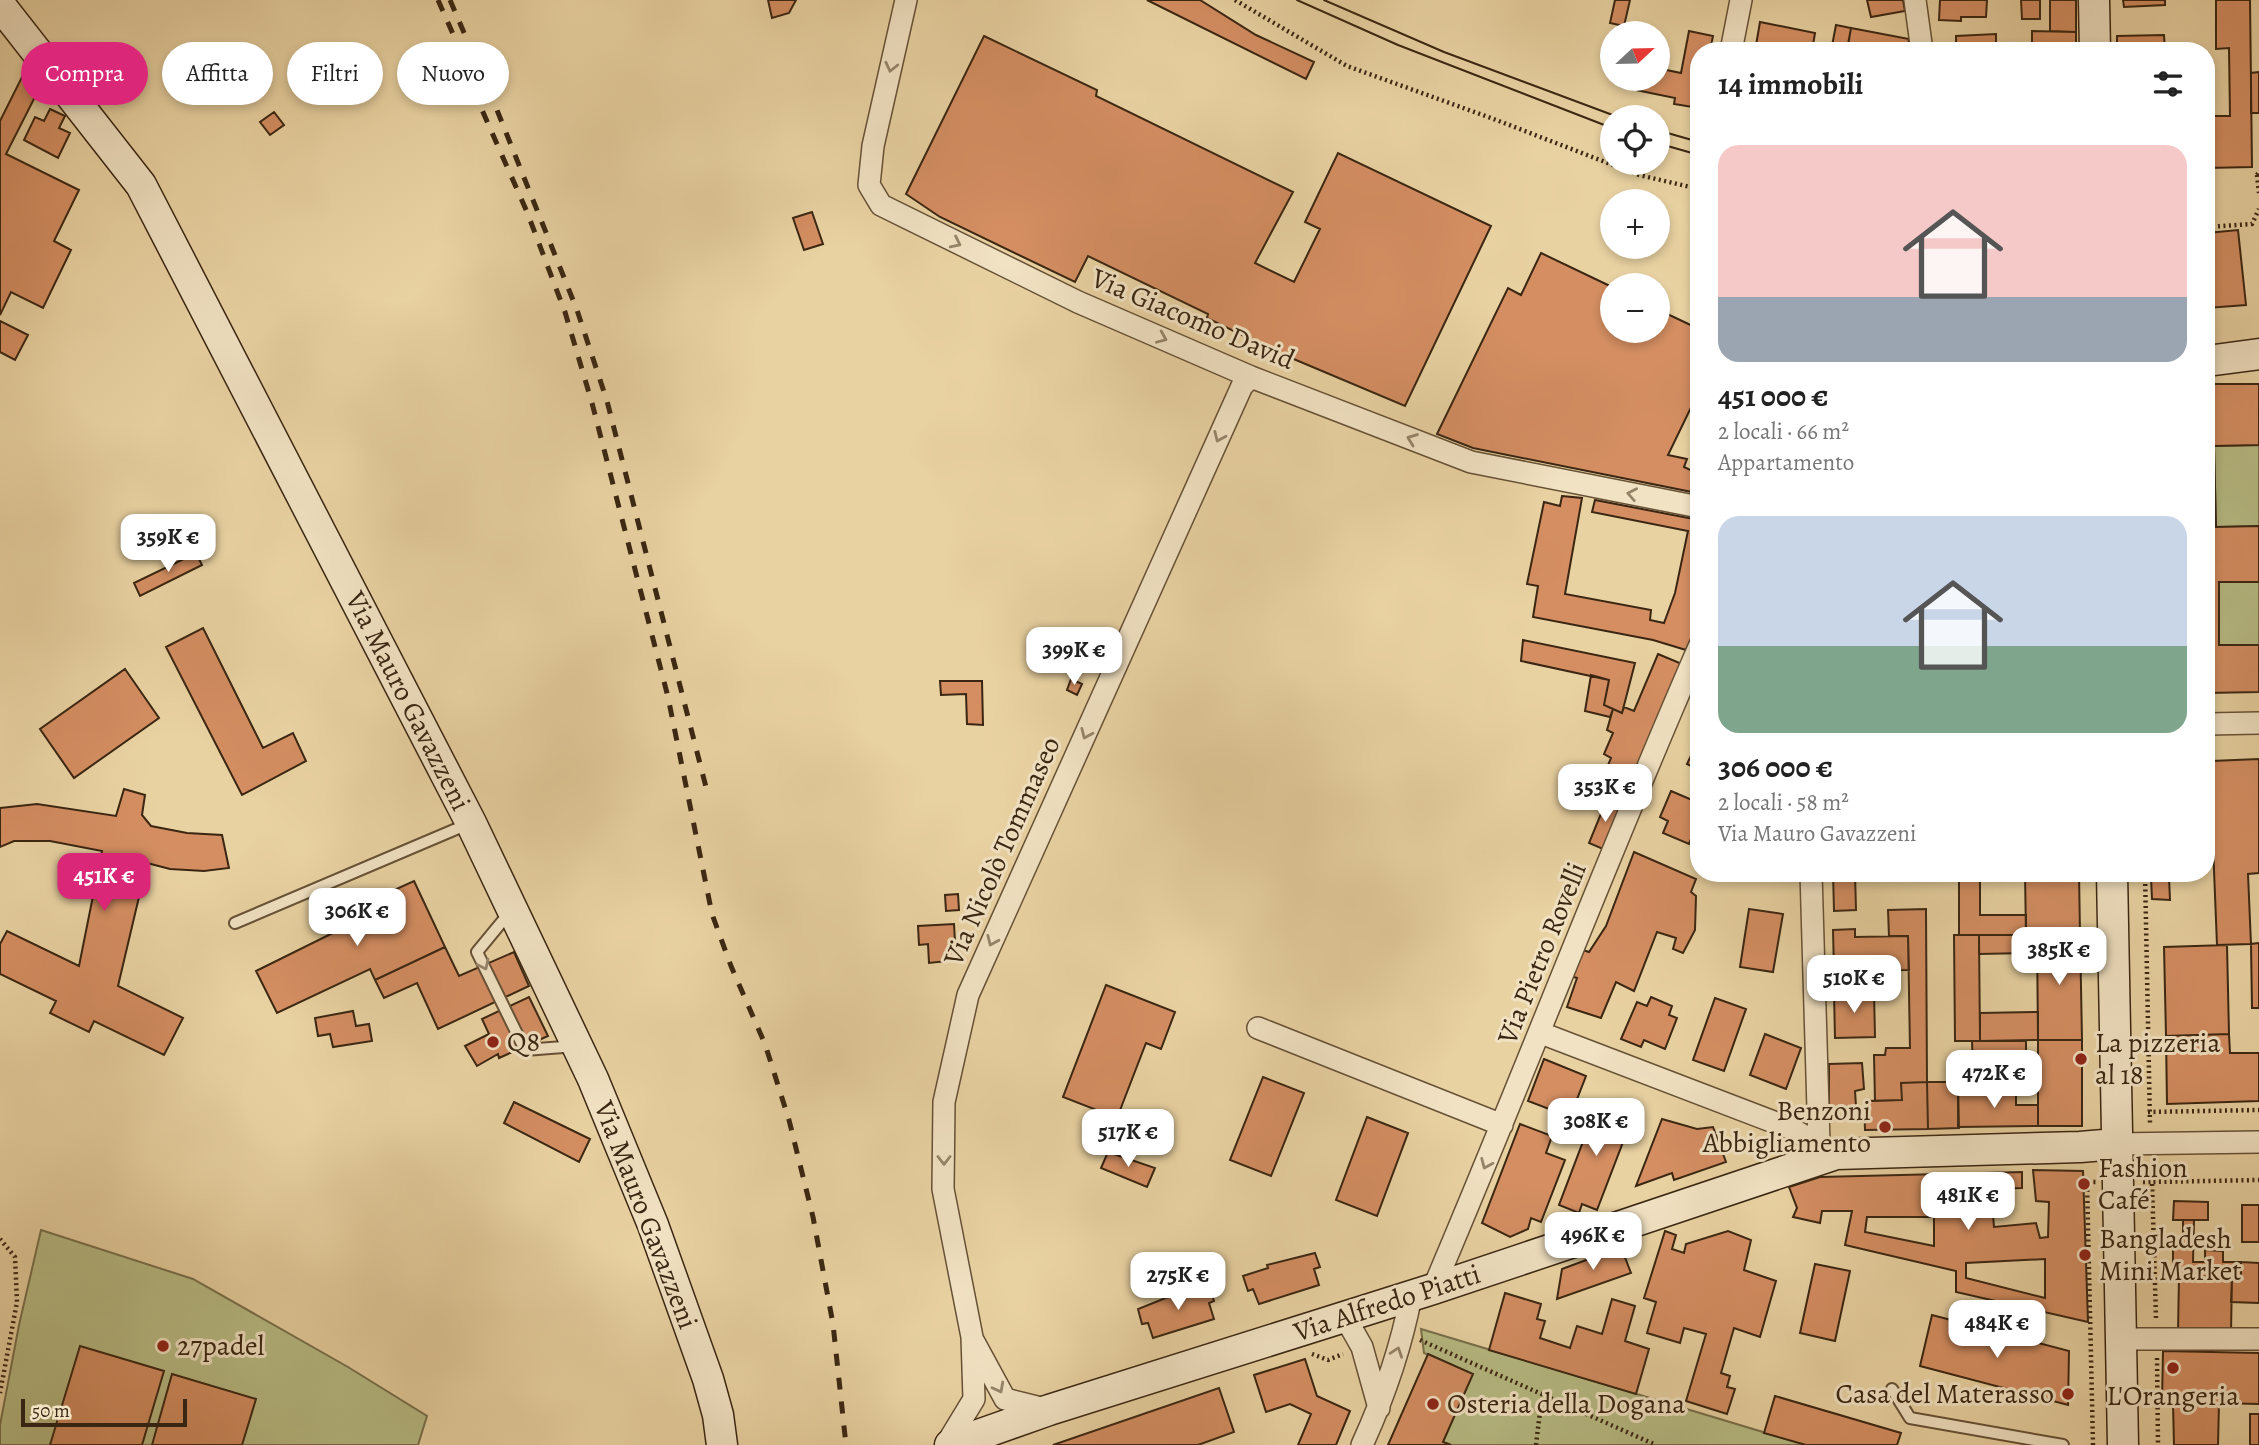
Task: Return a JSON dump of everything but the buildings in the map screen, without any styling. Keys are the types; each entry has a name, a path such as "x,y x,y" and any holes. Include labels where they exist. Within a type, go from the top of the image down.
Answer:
{"street":[{"name":"Via Giacomo David","path":"906,0 873,146 869,185 881,205 1079,302 1251,377 1471,461 1690,505"},
{"path":"1733,42 1741,0"},
{"path":"1915,0 1921,42"},
{"path":"2094,0 2095,42"},
{"name":"Via Mauro Gavazzeni","path":"0,5 141,185 471,823 593,1079 653,1225 708,1379 718,1415 722,1445"},
{"path":"2215,360 2259,355"},
{"name":"Via Nicolò Tommaseo","path":"948,1445 974,1399 972,1337 943,1189 944,1102 968,995 1242,386 1251,377"},
{"name":"Via Pietro Rovelli","path":"1362,1445 1379,1408 1404,1332 1502,1125 1631,804 1690,668"},
{"path":"2215,724 2259,723"},
{"path":"1812,882 1828,1149"},
{"path":"2112,882 2123,1445"},
{"path":"1258,1028 1502,1125"},
{"path":"1541,1033 1792,1129 1828,1149"},
{"path":"2116,1144 2259,1142"},
{"name":"Via Alfredo Piatti","path":"948,1445 1049,1410 1422,1293 1828,1149 2066,1147 2116,1144"},
{"path":"1345,1317 1362,1348 1379,1408"},
{"name":"Via Nicolò Tommaseo","path":"972,1337 1005,1399 1049,1410"},
{"path":"2121,1339 2259,1339"}],"lane":[{"path":"235,923 471,823"},
{"path":"511,910 477,952 525,1050 577,1046"},
{"path":"1892,1389 1910,1418 2063,1445"}],"path":[{"path":"1235,0 1347,66 1639,175 1690,186"},
{"path":"2258,174 2259,193"},
{"path":"2215,226 2252,224 2259,209"},
{"path":"2116,1112 2259,1110"},
{"path":"2158,1445 2152,1182 2259,1180"},
{"path":"2087,1182 2092,1445"},
{"path":"0,1239 15,1257 17,1302 0,1393"},
{"path":"1404,1332 1656,1445"},
{"path":"1536,1445 1542,1395"}],"green space":[{"path":"2259,445 2259,526 2216,527 2215,446"},
{"path":"2219,582 2259,582 2259,645 2219,645"},
{"name":"27padel","path":"41,1230 193,1279 348,1367 427,1416 418,1445 0,1445 0,1425 19,1325"},
{"path":"1421,1329 1806,1445 1451,1445 1443,1442 1442,1437 1472,1374 1424,1353"}],"tram line":[{"path":"1297,0 1398,45 1600,123"},
{"path":"1324,0 1444,52 1600,110"},
{"path":"1670,134 1690,139"},
{"path":"1670,147 1690,152"}],"railway":[{"path":"438,0 464,69 527,212 565,312 592,403 668,697 712,914 765,1044 789,1120 813,1217 833,1324 846,1445"},
{"path":"450,0 577,310 607,401 707,791"}],"place":[{"name":"Q8","path":"493,1042"},
{"name":"La pizzeria al 18","path":"2081,1059"},
{"name":"Benzoni Abbigliamento","path":"1885,1127"},
{"name":"Fashion Café","path":"2084,1184"},
{"name":"Bangladesh Mini Market","path":"2085,1255"},
{"name":"27padel","path":"163,1346"},
{"name":"L'Orangeria","path":"2173,1368"},
{"name":"Casa del Materasso","path":"2068,1394"},
{"name":"Osteria della Dogana","path":"1433,1404"}]}
